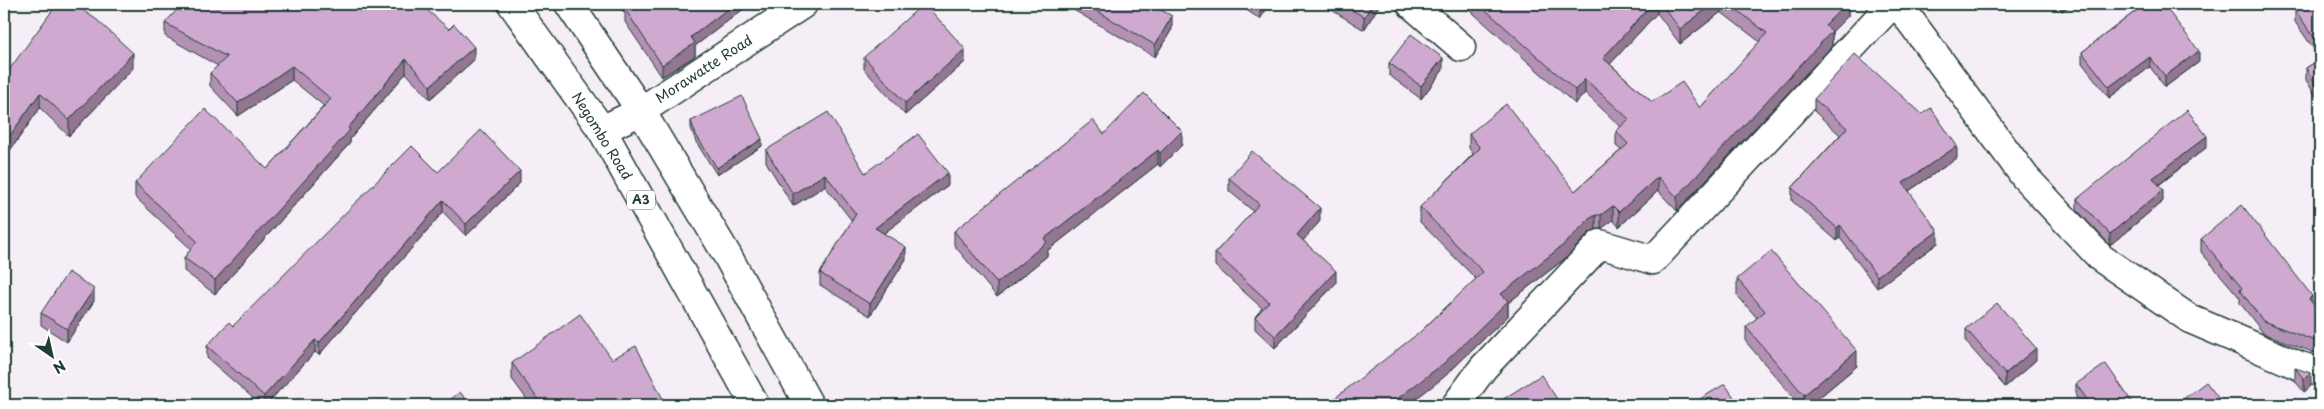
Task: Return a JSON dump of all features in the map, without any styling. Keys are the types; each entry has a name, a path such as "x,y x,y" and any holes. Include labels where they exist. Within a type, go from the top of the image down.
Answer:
{"main road":[{"name":"Negombo Road","path":"512,4 602,130 755,405"},
{"path":"569,4 641,111 727,255 809,405"},
{"name":"Morawatte Road","path":"602,130 641,111 803,4"},
{"path":"1411,4 1461,47"},
{"path":"1456,405 1483,368 1600,244 1654,260 1892,4"},
{"path":"1898,4 2025,177 2101,258 2190,319 2300,366 2320,372"}],"building":[{"path":"57,4 74,4 97,20 133,53 69,120 40,93 4,144 4,65 9,70"},
{"path":"182,4 420,4 449,29 454,24 474,47 430,86 406,59 348,128 350,130 215,280 184,258 197,241 135,183 205,109 267,169 331,99 292,66 238,103 210,73 227,57 165,23"},
{"path":"626,4 734,4 691,37 695,43 662,65 625,9 628,7"},
{"path":"923,4 965,49 905,103 864,57"},
{"path":"1085,4 1150,4 1172,16 1155,45"},
{"path":"1342,4 1373,4 1364,17"},
{"path":"1479,4 1652,4 1603,58 1652,102 1682,82 1700,108 1767,33 1729,4 1846,4 1825,25 1832,31 1677,197 1658,177 1619,212 1613,206 1601,215 1596,215 1589,219 1567,242 1501,294 1508,301 1443,364 1389,405 1326,405 1420,332 1483,272 1420,207 1480,148 1469,134 1506,104 1575,191 1628,144 1616,131 1629,119 1585,79 1575,90"},
{"path":"1661,4 1713,4 1680,29"},
{"path":"2145,4 2163,4 2199,51 2165,76 2150,57 2109,87 2082,52"},
{"path":"2304,4 2320,4 2320,46 2295,10"},
{"path":"1411,34 1443,58 1421,86 1389,63"},
{"path":"1855,54 1922,114 1931,108 1957,146 1903,183 1938,231 1877,276 1840,225 1837,228 1792,188 1847,128 1814,99"},
{"path":"2320,59 2320,91 2306,68"},
{"path":"1144,93 1182,131 1160,153 1158,150 1044,239 1047,242 997,283 954,231 1093,120 1104,134"},
{"path":"742,96 762,139 717,168 696,135 691,121"},
{"path":"2187,110 2207,136 2153,178 2163,190 2110,234 2077,199"},
{"path":"828,112 865,173 918,134 948,173 875,228 906,247 870,304 820,273 856,214 825,174 793,194 766,150"},
{"path":"481,130 520,171 466,224 443,200 319,343 315,340 264,396 207,346 229,322 233,326 412,146 438,172"},
{"path":"1252,151 1320,208 1297,235 1336,271 1275,336 1255,317 1269,302 1215,253 1259,204 1229,178"},
{"path":"2242,205 2312,296 2309,299 2320,313 2320,343 2263,321 2240,290 2242,288 2201,239"},
{"path":"1771,251 1857,351 1804,395 1746,327 1765,311 1737,279"},
{"path":"68,272 94,289 67,329 41,313"},
{"path":"1997,303 2036,348 2005,374 1966,329"},
{"path":"580,314 612,359 636,346 666,405 542,405 512,363"},
{"path":"2106,364 2134,405 2091,405 2076,384"},
{"path":"2295,368 2311,373 2304,379"},
{"path":"1541,375 1561,405 1494,405"},
{"path":"2206,382 2224,405 2175,405"},
{"path":"1725,384 1739,405 1690,405"},
{"path":"460,392 470,405 443,405"}]}
